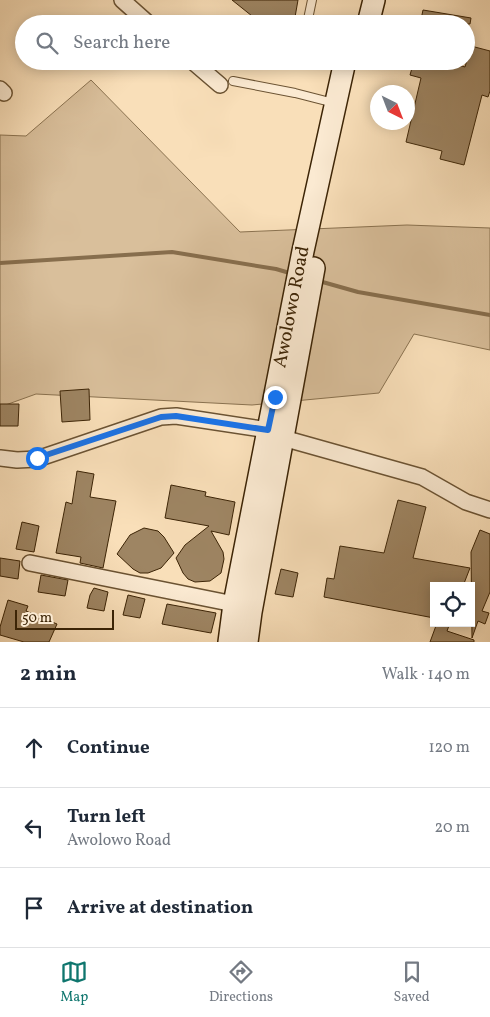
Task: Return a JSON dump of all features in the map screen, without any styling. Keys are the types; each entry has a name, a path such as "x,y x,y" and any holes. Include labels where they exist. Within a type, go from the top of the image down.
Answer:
{"main road":[{"path":"356,15 359,0"},
{"path":"370,15 374,0"},
{"name":"Awolowo Road","path":"229,642 234,604 275,434 343,70"},
{"name":"Awolowo Road","path":"310,252 358,70"},
{"name":"Awolowo Road","path":"247,642 275,434"}],"street":[{"path":"122,0 139,15"},
{"path":"206,70 226,83"},
{"path":"0,458 17,460 37,458 161,417 176,416 275,434 422,477 466,502 490,510"},
{"path":"30,562 234,604"}],"lane":[{"path":"309,15 312,0"},
{"path":"226,83 295,93 336,103"}],"shaded area":[{"path":"91,80 240,232 407,225 490,228 490,350 414,334 379,393 252,405 36,394 0,407 0,135 26,136"}],"building":[{"path":"232,0 298,0 295,15 251,15"},
{"path":"423,10 453,15 422,15"},
{"path":"475,47 490,51 490,91 488,97 482,95 464,165 440,159 442,151 406,142 409,130 415,130 415,104 421,78 410,75 411,70 475,70"},
{"path":"89,389 90,420 62,422 60,391"},
{"path":"0,404 19,404 18,426 0,426"},
{"path":"77,471 94,474 90,497 116,501 103,568 80,563 81,557 56,553 66,502 72,504"},
{"path":"171,485 206,492 205,496 235,502 229,535 211,531 223,552 224,559 221,573 210,581 195,582 188,579 176,558 185,545 209,526 165,518"},
{"path":"398,500 426,507 413,558 470,568 465,582 430,582 430,617 324,597 327,578 334,579 340,546 384,553"},
{"path":"22,522 39,526 34,552 16,549"},
{"path":"144,528 158,531 174,553 161,568 148,573 140,573 117,554 130,535"},
{"path":"480,530 490,534 490,592 482,611 489,613 485,624 478,621 472,638 472,627 475,627 475,582 471,582 471,552"},
{"path":"0,558 20,561 18,579 0,576"},
{"path":"281,569 298,573 293,597 275,594"},
{"path":"41,575 68,580 65,596 38,592"},
{"path":"94,588 108,592 104,611 87,608"},
{"path":"128,595 145,599 140,618 123,615"},
{"path":"8,600 28,606 26,611 57,624 49,642 24,642 0,635 0,627"},
{"path":"167,604 216,613 211,633 162,624"},
{"path":"436,627 448,627 447,631 474,640 474,642 430,642"}],"waterway":[{"path":"0,263 172,252 276,269 293,274"},
{"path":"319,281 358,292 490,315"}],"route":[{"path":"37,458 161,417 176,416 268,430 275,397"}]}
